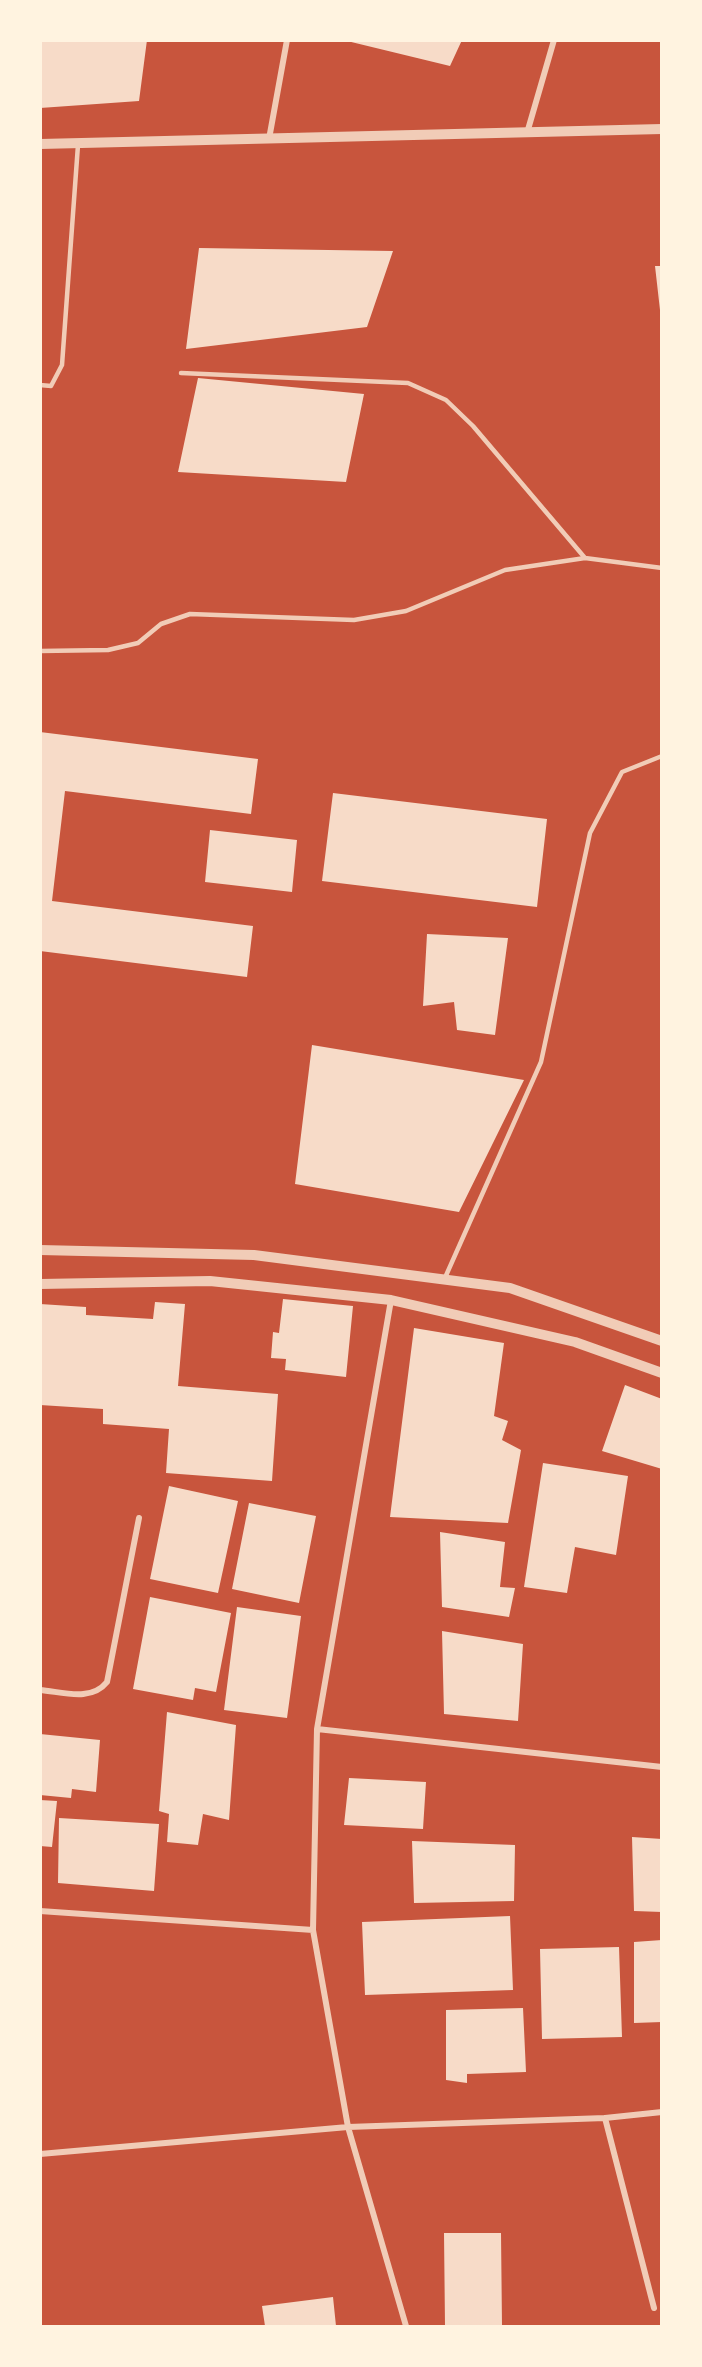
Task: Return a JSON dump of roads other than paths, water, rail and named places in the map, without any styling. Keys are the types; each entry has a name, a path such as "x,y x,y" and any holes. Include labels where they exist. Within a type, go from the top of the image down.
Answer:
{"street":[{"path":"269,139 286,40"},
{"path":"527,134 554,40"},
{"path":"40,144 662,129"},
{"path":"40,1250 254,1255 510,1288 662,1341"},
{"path":"40,1284 210,1281 391,1300 575,1342 662,1373"},
{"path":"391,1300 317,1728 313,1930 348,2127 406,2326"},
{"path":"40,1690 86,1695 99,1691 107,1682 139,1518"},
{"path":"317,1728 662,1767"},
{"path":"40,1911 313,1930"},
{"path":"40,2154 348,2127 605,2118 662,2112"},
{"path":"605,2118 654,2308"}],"lane":[{"path":"40,385 51,386 63,365 78,144"},
{"path":"181,373 408,383 446,400 472,426 585,558"},
{"path":"40,651 108,650 138,643 161,624 190,614 354,620 406,611 505,570 585,558 662,568"},
{"path":"444,1280 542,1062 590,833 622,772 662,756"}]}
